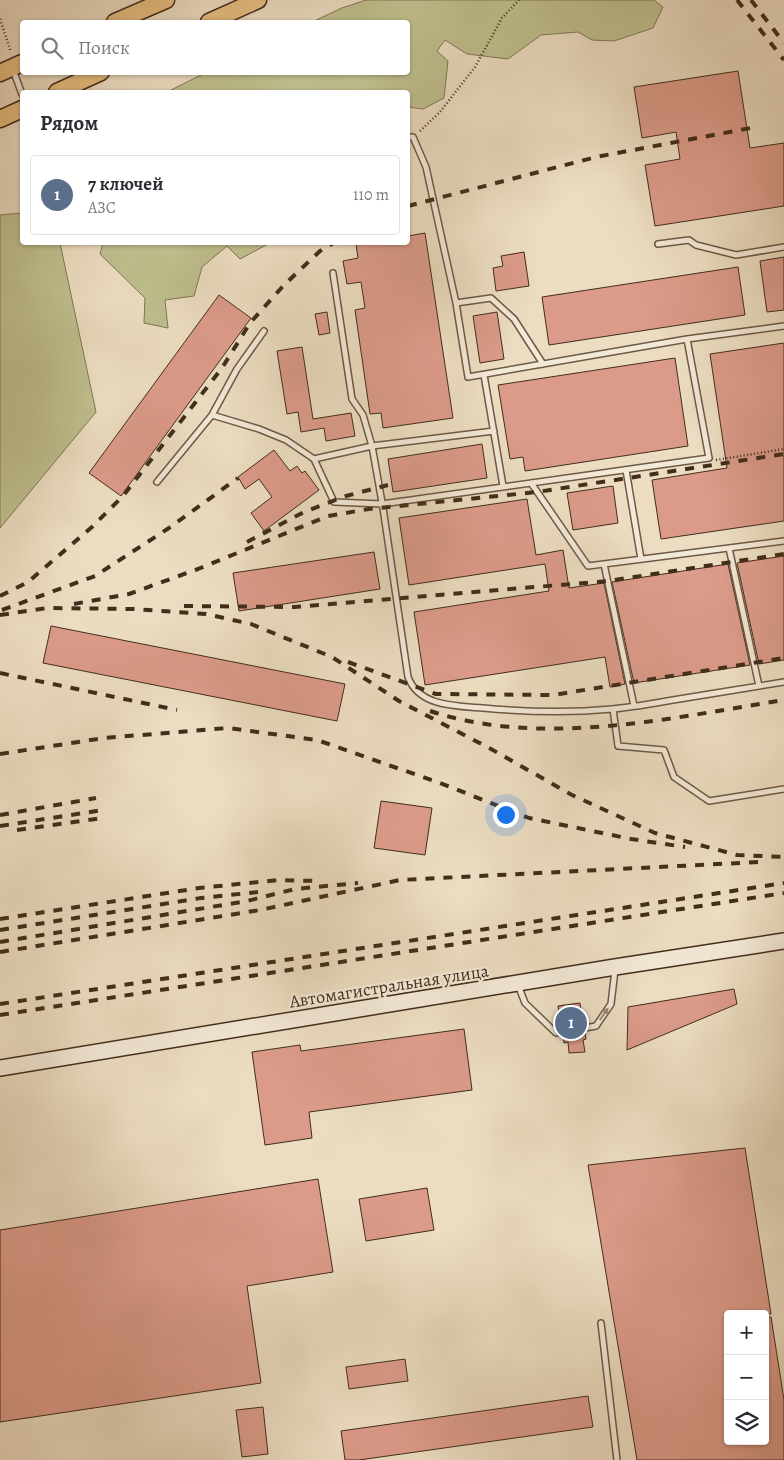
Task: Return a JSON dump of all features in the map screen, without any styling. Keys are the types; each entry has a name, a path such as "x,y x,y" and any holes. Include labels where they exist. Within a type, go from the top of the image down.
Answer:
{"main road":[{"path":"120,20 166,0"},
{"path":"213,20 258,0"},
{"path":"61,90 94,75"},
{"path":"0,118 20,110"},
{"name":"Автомагистральная улица","path":"0,1068 784,941"}],"lane":[{"path":"11,64 21,90"},
{"path":"410,137 426,166 456,302 468,377 687,340 784,326"},
{"path":"658,244 689,240 696,245 736,254 784,247"},
{"path":"333,273 352,399 363,416 372,446 408,677 416,691 423,697 435,702 512,711 560,712 613,709 784,682"},
{"path":"456,302 491,298 514,319 543,364"},
{"path":"157,482 212,415 237,369 264,331"},
{"path":"212,415 268,432 286,440 314,459 334,502 382,504 709,458 687,340"},
{"path":"484,375 503,486"},
{"path":"314,459 372,446 494,431"},
{"path":"626,470 641,559"},
{"path":"531,483 588,566 784,541"},
{"path":"730,548 759,686"},
{"path":"604,564 634,706"},
{"path":"613,709 618,746 664,750 674,777 709,801 784,789"},
{"path":"518,984 525,1003 556,1033 596,1026 611,1004 615,967"},
{"path":"602,1323 617,1460"}],"path":[{"path":"410,137 440,112 475,67 502,18 518,0"},
{"path":"0,19 11,64"},
{"path":"709,458 716,460 784,449"}],"green space":[{"path":"366,0 654,0 663,7 653,28 614,41 592,40 578,32 541,35 508,59 467,54 445,40 437,51 448,61 444,98 423,109 410,107 410,90 171,90 201,75 410,75 410,20 316,20 342,8"},
{"path":"20,213 20,245 60,245 96,412 0,528 0,215"},
{"path":"102,245 266,245 240,259 227,246 202,267 194,296 165,300 168,328 144,323 145,298 100,254"}],"building":[{"path":"738,71 750,148 784,143 784,206 655,226 645,165 680,159 676,132 642,138 634,87"},
{"path":"425,233 453,418 383,428 381,413 370,414 355,310 365,308 361,282 347,284 343,261 358,258 356,245 410,245 410,236"},
{"path":"524,252 529,286 496,291 493,268 503,266 501,256"},
{"path":"784,257 784,310 767,312 760,261"},
{"path":"738,267 745,315 549,345 542,297"},
{"path":"219,295 251,318 121,496 89,473"},
{"path":"327,312 330,333 319,335 315,314"},
{"path":"497,312 504,359 480,363 473,316"},
{"path":"784,343 784,521 661,539 652,480 727,468 710,354"},
{"path":"302,347 313,419 351,413 355,436 326,441 324,428 301,432 298,412 287,414 277,351"},
{"path":"675,358 688,446 525,471 523,457 510,459 498,385"},
{"path":"482,444 487,478 393,492 388,459"},
{"path":"274,450 290,471 297,466 302,473 305,471 319,490 264,531 251,513 272,497 259,479 245,489 238,477"},
{"path":"613,486 618,523 573,530 567,493"},
{"path":"527,499 536,555 563,550 569,588 604,583 625,684 610,687 605,657 425,685 414,612 549,591 545,564 409,585 399,518"},
{"path":"374,552 380,589 239,611 233,573"},
{"path":"784,556 784,660 759,664 737,563"},
{"path":"728,564 750,665 634,683 612,582"},
{"path":"51,626 345,684 337,721 43,663"},
{"path":"381,801 432,808 425,855 374,848"},
{"path":"734,989 737,1004 627,1050 628,1007"},
{"path":"580,1003 583,1024 562,1028 558,1006"},
{"path":"464,1029 472,1090 309,1112 312,1138 265,1145 252,1052 300,1045 301,1051"},
{"path":"585,1032 586,1039 583,1040 585,1052 569,1053 568,1042 564,1043 563,1036"},
{"path":"745,1148 771,1314 769,1314 769,1310 724,1310 724,1445 769,1445 769,1317 771,1317 784,1400 784,1460 637,1460 588,1165"},
{"path":"318,1179 333,1272 247,1286 261,1383 0,1422 0,1230"},
{"path":"427,1188 434,1230 366,1241 359,1199"},
{"path":"405,1359 408,1381 349,1389 346,1367"},
{"path":"588,1396 593,1427 359,1460 345,1460 341,1431"},
{"path":"263,1407 268,1454 242,1457 236,1410"}],"railway":[{"path":"737,0 784,60"},
{"path":"751,0 784,43"},
{"path":"410,205 596,157 756,127"},
{"path":"0,596 28,582 92,527 123,496 222,368 250,323 284,285 320,251 330,245"},
{"path":"74,604 129,594 198,569 328,516 369,509 537,492 784,454"},
{"path":"2,610 95,576 169,528 238,478"},
{"path":"247,542 304,512 346,496 388,485"},
{"path":"184,606 294,607 608,581 784,554"},
{"path":"0,615 47,608 134,609 206,614 251,624 332,657 399,701 491,749 572,795 655,833 737,855 784,857"},
{"path":"348,662 436,694 553,695 784,658"},
{"path":"0,673 177,710"},
{"path":"430,711 473,722 561,729 651,721 784,700"},
{"path":"0,754 104,738 228,728 317,740 440,783 529,818 631,839 685,847"},
{"path":"0,815 96,798"},
{"path":"0,826 103,810"},
{"path":"17,830 103,818"},
{"path":"0,952 260,910 400,880 759,862"},
{"path":"0,919 199,888 279,880 317,881"},
{"path":"0,942 247,901 295,889 358,883"},
{"path":"0,1004 784,883"},
{"path":"0,930 201,898 258,892"},
{"path":"0,1015 784,893"}],"place":[{"name":"7 ключей","path":"571,1023"}]}
